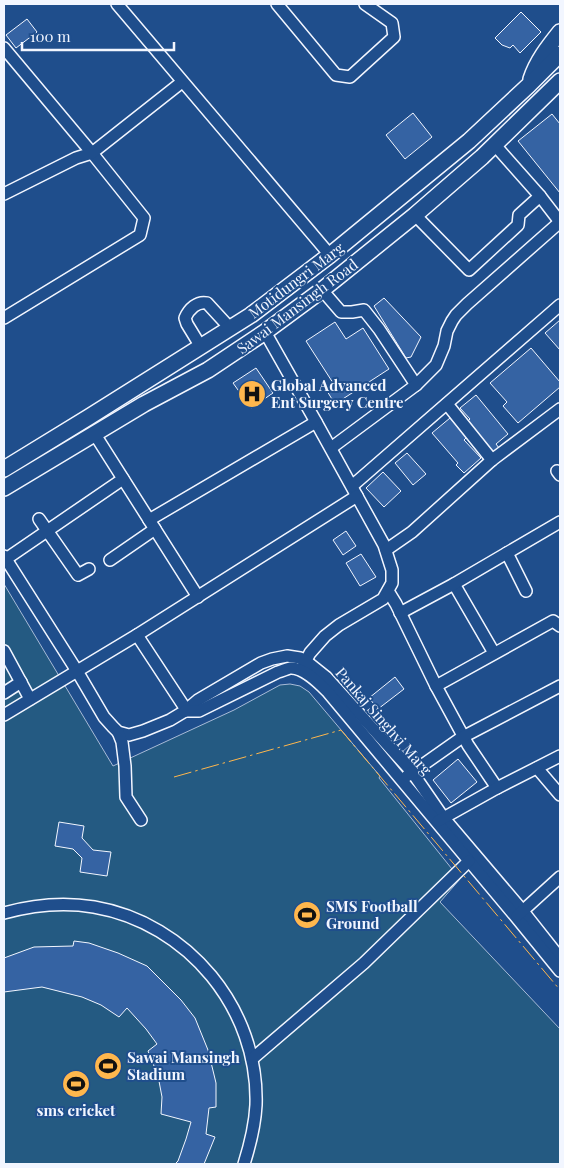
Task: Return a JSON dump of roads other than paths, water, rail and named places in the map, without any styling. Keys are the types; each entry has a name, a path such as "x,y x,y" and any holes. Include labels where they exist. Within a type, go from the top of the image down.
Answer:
{"main road":[{"path":"529,85 534,68 560,32"},
{"name":"Motidungri Marg","path":"4,468 251,315 330,255 469,141 560,54"},
{"name":"Sawai Mansingh Road","path":"4,488 144,404 208,370 265,332 322,290 482,157 560,81"}],"street":[{"path":"117,4 330,255"},
{"path":"277,4 336,75 350,77 394,37 392,23 365,4"},
{"path":"4,48 144,218 140,235 4,318"},
{"path":"4,194 76,158 92,153 182,82"},
{"path":"331,448 416,385 436,365 444,346 447,331 456,315 560,222 540,196 494,144"},
{"path":"415,214 469,270 518,225 519,215 540,196"},
{"path":"322,290 341,312 364,310 416,385"},
{"path":"201,347 185,318 188,311 196,305 207,303 230,328"},
{"path":"4,715 198,597 355,491 447,404 560,305"},
{"path":"123,480 5,558 104,717 112,728 118,732 129,735 143,731 170,720 185,711 199,711 278,672 303,666 310,653 325,636 339,625 383,599 392,583 392,570 386,550 355,491 265,332"},
{"path":"447,404 492,460"},
{"path":"386,550 412,532 492,460 560,408"},
{"path":"110,560 152,525 316,422"},
{"path":"94,434 198,597"},
{"path":"39,519 78,575 89,569"},
{"path":"400,612 454,584 560,522"},
{"path":"507,553 526,591"},
{"path":"454,584 494,653"},
{"path":"388,591 463,737 497,788"},
{"path":"436,686 558,620"},
{"path":"137,635 185,708 185,711"},
{"path":"4,651 30,699"},
{"name":"Pankaj Singhvi Marg","path":"303,666 326,677 412,772 440,820 469,861 560,958"},
{"name":"Pankaj Singhvi Marg","path":"303,666 327,691 401,780 440,820 519,914 560,971"},
{"path":"4,692 21,682"},
{"path":"401,780 463,737 560,686"},
{"path":"118,732 122,742 125,766 126,797 141,820"},
{"path":"440,820 560,756"},
{"path":"537,768 560,795"},
{"path":"252,1059 364,962 469,861"},
{"path":"519,914 560,877"},
{"path":"4,913 18,909 51,905 94,907 122,914 142,922 174,940 192,954 218,983 233,1007 246,1038 252,1059 255,1084 255,1117 244,1164"}],"place":[{"name":"Global Advanced Ent Surgery Centre","path":"252,394"},
{"name":"SMS Football Ground","path":"307,915"},
{"name":"Sawai Mansingh Stadium","path":"108,1066"},
{"name":"sms cricket","path":"76,1084"}]}
